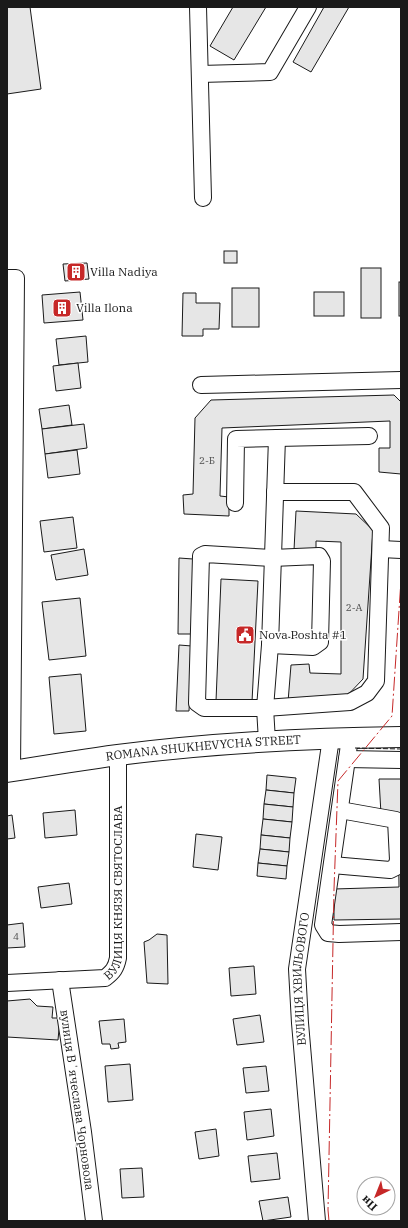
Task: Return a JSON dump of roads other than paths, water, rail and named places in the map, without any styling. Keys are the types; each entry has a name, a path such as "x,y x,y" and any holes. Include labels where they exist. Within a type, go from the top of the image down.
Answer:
{"main road":[{"name":"ROMANA SHUKHEVYCHA STREET","path":"10,771 118,755 267,741 401,737"}],"street":[{"path":"198,7 203,198"},
{"path":"200,74 270,72 308,7"},
{"path":"10,771 12,278"},
{"path":"201,386 401,380"},
{"path":"235,503 236,439 369,436"},
{"path":"267,741 265,708 270,645 277,438"},
{"path":"270,645 313,647 320,642 322,561 318,556 272,558 205,554 201,556 197,703 204,708 265,708 350,702 367,693 376,682 381,528 354,492 275,492"},
{"path":"381,549 401,550"},
{"path":"341,738 347,759 323,925 328,933 339,934 401,932"},
{"name":"ВУЛИЦЯ ХВИЛЬОВОГО","path":"317,1221 300,1024 297,969 341,738"},
{"name":"ВУЛИЦЯ КНЯЗЯ СВЯТОСЛАВА","path":"7,983 105,978 116,966 118,958 118,755"},
{"path":"347,759 401,760"},
{"path":"332,865 390,870 396,867 398,860 396,820 340,810"},
{"name":"вулиця Вʼячеслава Чорновола","path":"60,980 84,1132 94,1221"}],"place":[{"name":"Villa Nadiya","path":"76,272"},
{"name":"Villa Ilona","path":"62,308"},
{"name":"Nova Poshta #1","path":"245,635"}]}
